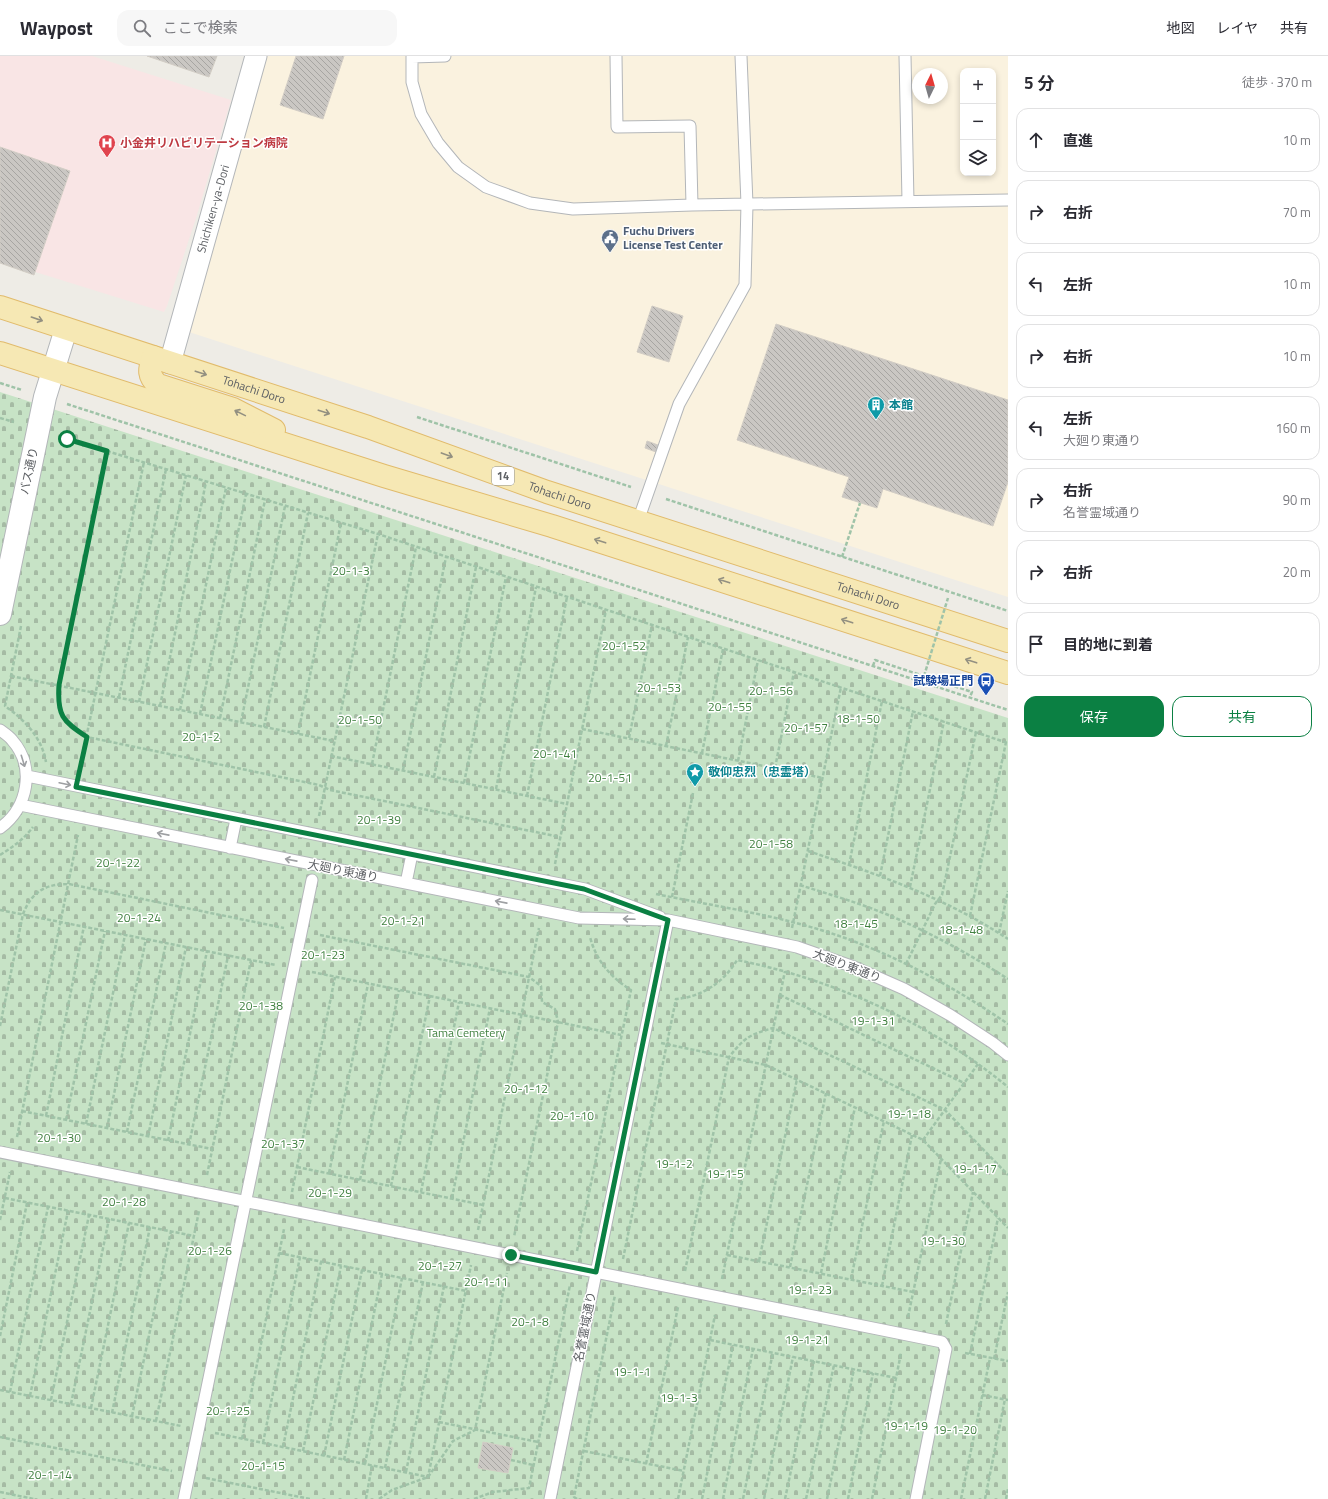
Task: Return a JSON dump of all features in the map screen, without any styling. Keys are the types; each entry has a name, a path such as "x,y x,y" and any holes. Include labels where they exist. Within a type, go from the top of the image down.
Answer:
{"main road":[{"name":"Tohachi Doro","path":"0,307 368,427 547,492 1008,641"},
{"path":"0,353 337,461 552,526 1008,673"},
{"path":"162,360 150,369 153,380 158,385 233,409 337,461"}],"street":[{"name":"Shichiken-ya-Dori","path":"162,360 256,56"},
{"name":"バス通り","path":"0,614 45,398 66,329"}],"lane":[{"path":"445,56 412,57 412,82 421,114 438,143 458,167 486,188 530,203 573,209 692,205 1008,200"},
{"path":"616,56 617,128 690,126 692,205"},
{"path":"638,521 679,404 745,285 746,204 741,56"},
{"path":"905,56 908,201"},
{"path":"0,730 12,740 22,757 27,776 25,792 20,806 9,822 0,828"},
{"name":"大廻り東通り","path":"27,776 584,889 668,920 788,944 854,967 904,989 950,1015 993,1043 1008,1055"},
{"name":"大廻り東通り","path":"20,806 579,918 668,920"},
{"path":"230,848 236,819"},
{"path":"406,883 412,854"},
{"path":"184,1499 312,880"},
{"name":"名誉霊域通り","path":"550,1499 668,920"},
{"path":"0,1152 719,1297 944,1345 916,1499"}],"path":[{"path":"0,382 22,390"},
{"path":"66,409 67,404 1008,710"},
{"path":"414,416 1008,612"},
{"path":"0,418 14,422"},
{"path":"59,445 62,431"},
{"path":"60,437 378,534 1007,742 970,916"},
{"path":"107,451 59,685 58,701 61,715 72,728 87,737 560,838"},
{"path":"76,787 144,462"},
{"path":"119,697 166,469"},
{"path":"139,702 186,475"},
{"path":"160,706 206,482"},
{"path":"180,710 226,488"},
{"path":"200,714 246,494"},
{"path":"220,718 265,500"},
{"path":"842,557 860,503"},
{"path":"241,722 285,506"},
{"path":"264,727 308,513"},
{"path":"298,734 341,523"},
{"path":"318,819 378,534"},
{"path":"372,764 416,547"},
{"path":"403,770 446,557"},
{"path":"434,776 476,567"},
{"path":"464,783 506,577"},
{"path":"496,789 536,587"},
{"path":"527,796 567,597"},
{"path":"924,676 948,598"},
{"path":"554,867 606,610"},
{"path":"22,622 5,706 25,722 33,731 42,747 47,765"},
{"path":"629,739 652,625"},
{"path":"666,746 688,637"},
{"path":"702,753 723,649"},
{"path":"738,761 758,660"},
{"path":"873,666 875,660 924,676 972,692 970,698"},
{"path":"775,768 794,672"},
{"path":"11,676 334,741"},
{"path":"788,944 841,687"},
{"path":"849,865 882,701"},
{"path":"880,876 913,711"},
{"path":"910,888 944,721"},
{"path":"582,729 823,778"},
{"path":"906,964 922,930 942,895 976,732"},
{"path":"331,756 567,804"},
{"path":"672,897 693,793"},
{"path":"0,1220 79,832"},
{"path":"808,852 880,876 938,900 970,916 1008,939"},
{"path":"0,1026 23,914 28,901 40,891 54,884 69,884"},
{"path":"800,885 865,906 922,930 967,954 1008,979"},
{"path":"999,933 1008,891"},
{"path":"650,893 793,922 844,938 876,950 950,987 1008,1024"},
{"path":"0,910 23,914"},
{"path":"428,1477 540,924"},
{"path":"46,1116 84,926"},
{"path":"66,1120 104,931"},
{"path":"474,1499 493,1492 529,1488 621,1035 630,990 610,975 596,955 589,931"},
{"path":"86,1124 125,935"},
{"path":"106,1128 146,939"},
{"path":"127,1132 166,943"},
{"path":"148,1137 186,947"},
{"path":"168,1140 207,951"},
{"path":"189,1145 228,956"},
{"path":"577,1499 574,1497 676,999 694,996 705,991 726,976 737,960 772,967 838,989 894,1013 946,1042 1008,1087"},
{"path":"678,1499 785,971"},
{"path":"475,1430 558,1022 555,1010 542,1002 541,986 529,977"},
{"path":"329,1173 368,984"},
{"path":"360,1180 399,990"},
{"path":"780,995 964,1083"},
{"path":"391,1186 430,996"},
{"path":"421,1192 459,1002"},
{"path":"452,1198 490,1008"},
{"path":"558,1022 621,1035"},
{"path":"646,1464 729,1057 742,1041 757,1032 774,1028 945,1110 1008,1175"},
{"path":"643,1040 766,1065 923,1140 1008,1228"},
{"path":"923,1140 978,1064"},
{"path":"759,1261 797,1079"},
{"path":"790,1267 826,1093"},
{"path":"821,1273 855,1107"},
{"path":"22,1111 212,1150"},
{"path":"851,1279 884,1121"},
{"path":"882,1286 912,1135"},
{"path":"297,1167 483,1205"},
{"path":"973,1192 944,1345 970,1354 1008,1361"},
{"path":"4,1198 194,1236"},
{"path":"0,1336 27,1203"},
{"path":"10,1392 48,1206"},
{"path":"30,1396 68,1211"},
{"path":"51,1400 89,1215"},
{"path":"970,1354 998,1217"},
{"path":"71,1404 109,1219"},
{"path":"91,1408 129,1223"},
{"path":"112,1413 150,1227"},
{"path":"132,1416 171,1231"},
{"path":"279,1254 466,1291"},
{"path":"727,1255 914,1292"},
{"path":"262,1443 300,1257"},
{"path":"283,1447 321,1262"},
{"path":"303,1451 342,1266"},
{"path":"324,1456 362,1270"},
{"path":"344,1460 382,1274"},
{"path":"364,1464 402,1278"},
{"path":"385,1468 423,1282"},
{"path":"406,1472 444,1286"},
{"path":"994,1359 1008,1292"},
{"path":"710,1340 896,1378"},
{"path":"702,1499 733,1345"},
{"path":"723,1499 753,1349"},
{"path":"743,1499 773,1352"},
{"path":"764,1499 793,1357"},
{"path":"961,1499 990,1358"},
{"path":"785,1499 814,1361"},
{"path":"806,1499 834,1365"},
{"path":"827,1499 854,1369"},
{"path":"848,1499 873,1373"},
{"path":"982,1395 1007,1400 985,1499"},
{"path":"439,1422 538,1442"},
{"path":"379,1499 392,1490 428,1477 453,1441 475,1430"},
{"path":"0,1437 310,1499"},
{"path":"584,1451 684,1471"},
{"path":"511,1460 533,1465"},
{"path":"366,1499 372,1465"},
{"path":"1006,1499 1008,1489"},
{"path":"0,1492 34,1499"}],"shaded area":[{"name":"小金井リハビリテーション病院","path":"0,56 92,56 231,100 197,215 164,312 0,261"},
{"name":"Fuchu Drivers License Test Center","path":"266,56 1008,56 1008,597 189,332"}],"green space":[{"name":"Tama Cemetery","path":"0,392 1008,718 1008,1499 0,1499"}],"building":[{"path":"147,56 217,56 209,77"},
{"path":"296,56 344,56 323,119 280,105"},
{"path":"0,147 70,171 34,275 0,263"},
{"path":"652,306 683,316 669,362 637,352"},
{"name":"本館","path":"776,324 1008,400 1008,482 993,526 883,489 877,508 842,497 849,477 737,440"},
{"path":"647,441 658,445 656,452 645,448"},
{"path":"483,1442 513,1448 508,1473 478,1468"}],"place":[{"name":"小金井リハビリテーション病院","path":"107,158"},
{"name":"Fuchu Drivers License Test Center","path":"610,253"},
{"name":"本館","path":"876,420"},
{"name":"試験場正門","path":"986,696"},
{"name":"敬仰忠烈（忠霊塔）","path":"695,787"}],"route":[{"path":"67,439 107,451 59,685 58,701 61,715 72,728 87,737 76,787 584,889 668,920 596,1272 511,1255"}],"park label":[{"name":"20-1-3","path":"351,571"},
{"name":"20-1-52","path":"624,646"},
{"name":"20-1-53","path":"659,688"},
{"name":"20-1-56","path":"771,691"},
{"name":"20-1-55","path":"730,707"},
{"name":"18-1-50","path":"858,719"},
{"name":"20-1-50","path":"360,720"},
{"name":"20-1-57","path":"806,728"},
{"name":"20-1-2","path":"201,737"},
{"name":"20-1-41","path":"555,754"},
{"name":"20-1-51","path":"610,778"},
{"name":"20-1-39","path":"379,820"},
{"name":"20-1-58","path":"771,844"},
{"name":"20-1-22","path":"118,863"},
{"name":"20-1-24","path":"139,918"},
{"name":"20-1-21","path":"403,921"},
{"name":"18-1-45","path":"856,924"},
{"name":"18-1-48","path":"961,930"},
{"name":"20-1-23","path":"323,955"},
{"name":"20-1-38","path":"261,1006"},
{"name":"19-1-31","path":"873,1021"},
{"name":"20-1-12","path":"526,1089"},
{"name":"19-1-18","path":"909,1114"},
{"name":"20-1-10","path":"572,1116"},
{"name":"20-1-30","path":"59,1138"},
{"name":"20-1-37","path":"283,1144"},
{"name":"19-1-2","path":"674,1164"},
{"name":"19-1-17","path":"975,1169"},
{"name":"19-1-5","path":"725,1174"},
{"name":"20-1-29","path":"330,1193"},
{"name":"20-1-28","path":"124,1202"},
{"name":"19-1-30","path":"943,1241"},
{"name":"20-1-26","path":"210,1251"},
{"name":"20-1-27","path":"440,1266"},
{"name":"20-1-11","path":"486,1282"},
{"name":"19-1-23","path":"810,1290"},
{"name":"20-1-8","path":"530,1322"},
{"name":"19-1-21","path":"807,1340"},
{"name":"19-1-1","path":"632,1372"},
{"name":"19-1-3","path":"679,1398"},
{"name":"20-1-25","path":"228,1411"},
{"name":"19-1-19","path":"906,1426"},
{"name":"19-1-20","path":"955,1430"},
{"name":"20-1-15","path":"263,1466"},
{"name":"20-1-14","path":"50,1475"}]}
